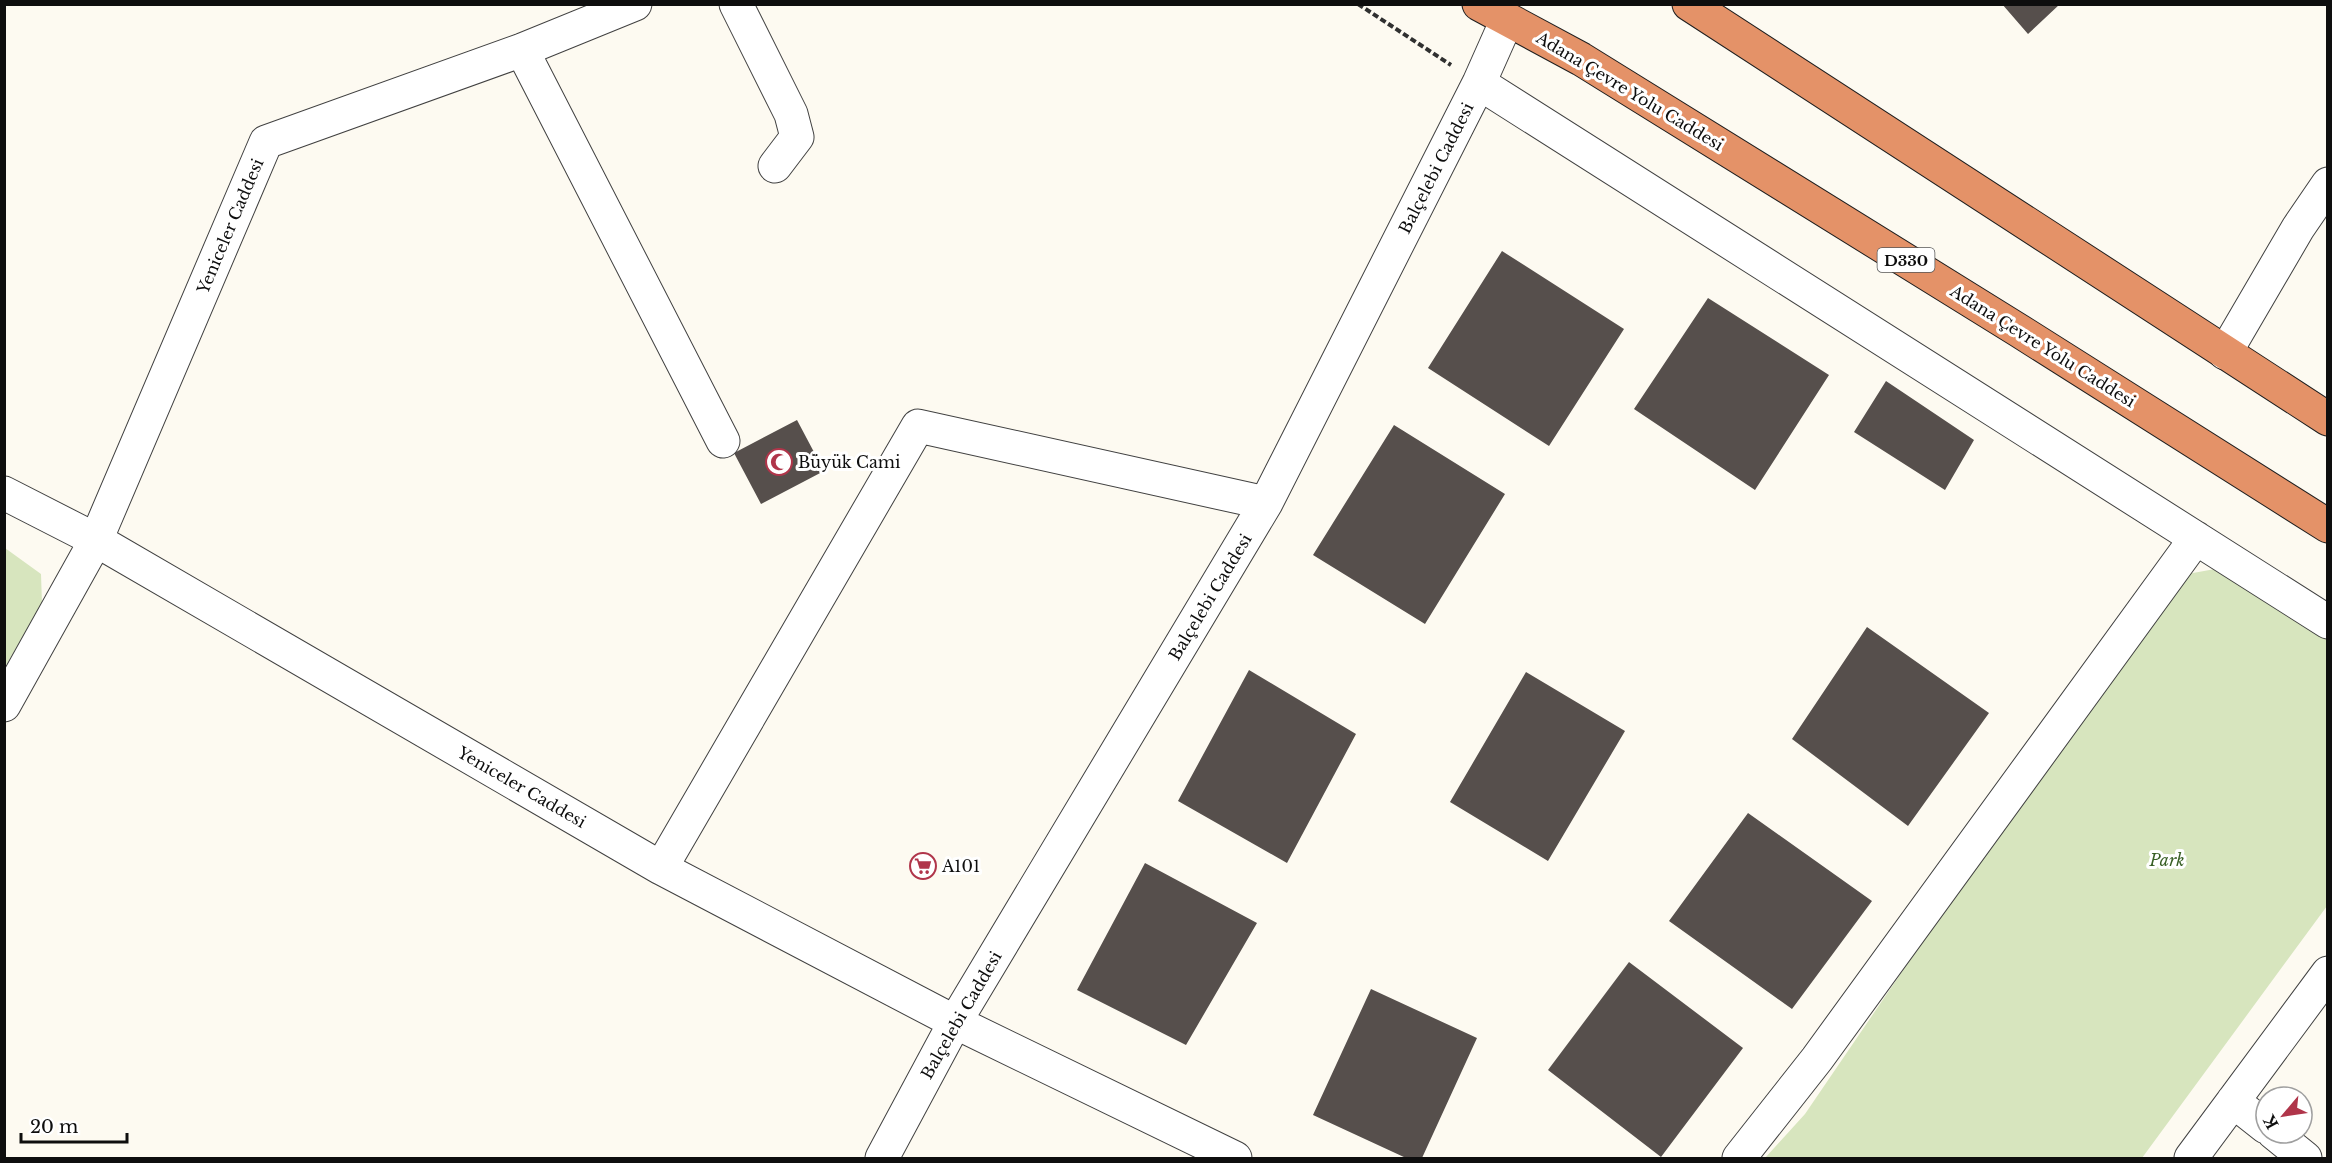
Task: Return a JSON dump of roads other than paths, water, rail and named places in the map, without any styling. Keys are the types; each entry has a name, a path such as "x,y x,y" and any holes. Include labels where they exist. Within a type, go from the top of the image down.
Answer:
{"highway":[{"path":"1689,4 2328,419"},
{"name":"Adana Çevre Yolu Caddesi","path":"1493,12 1581,59 2328,526"}],"street":[{"name":"Yeniceler Caddesi","path":"96,540 266,142 522,50 635,4"},
{"path":"736,4 791,114 797,137 775,166"},
{"name":"Balçelebi Caddesi","path":"882,1158 955,1022 1266,503 1479,83 1493,12"},
{"path":"522,50 723,441"},
{"path":"1479,83 2328,622"},
{"path":"2225,353 2298,228 2328,184"},
{"path":"661,868 918,426 1266,503"},
{"name":"Yeniceler Caddesi","path":"4,493 96,540 661,868 955,1022 1235,1158"},
{"path":"1739,1158 1817,1059 2196,538"},
{"path":"4,705 96,540"},
{"path":"2191,1158 2328,973"},
{"path":"2233,1101 2254,1118"},
{"path":"2289,1145 2305,1158"}],"place":[{"name":"Büyük Cami","path":"779,462"},
{"name":"A101","path":"923,866"}],"park label":[{"name":"Park","path":"2167,860"}]}
